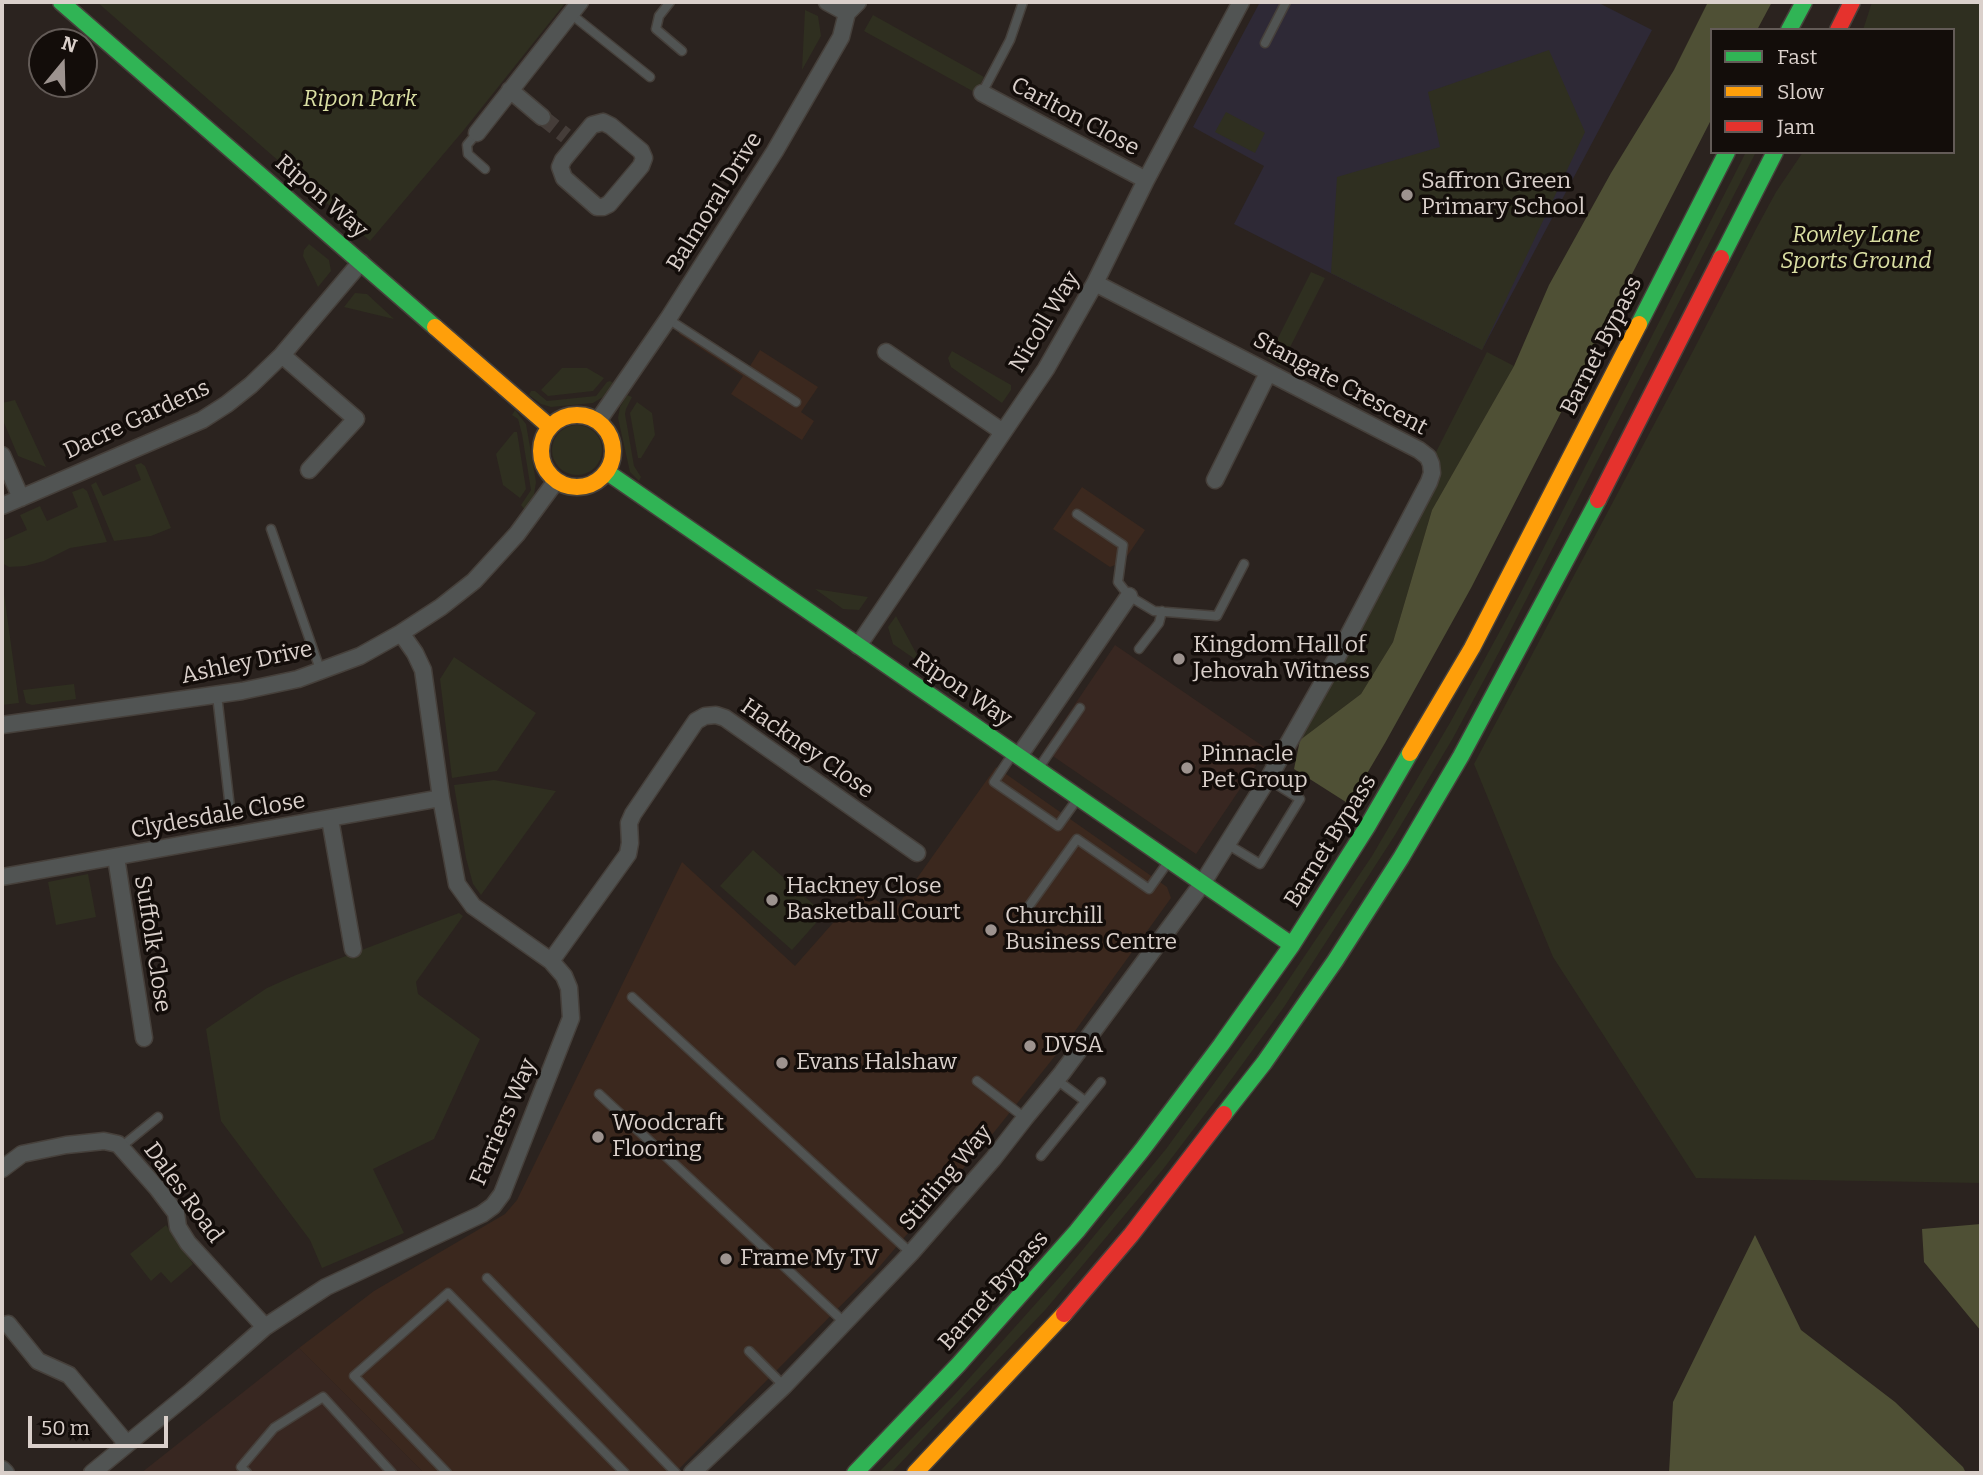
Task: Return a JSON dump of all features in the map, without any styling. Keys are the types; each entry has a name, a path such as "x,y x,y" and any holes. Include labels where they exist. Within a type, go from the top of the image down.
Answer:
{"main road":[{"name":"Ripon Way","path":"61,2 550,426"},
{"path":"1790,28 1804,2"},
{"path":"1839,28 1852,2"},
{"name":"Barnet Bypass","path":"855,1473 958,1365 1077,1231 1222,1045 1292,945 1367,827 1472,648 1726,154"},
{"path":"915,1473 1046,1334 1131,1235 1264,1063 1335,961 1401,858 1461,756 1616,465 1774,154"},
{"path":"578,414 598,421 606,429 614,450 607,472 599,480 578,487 556,481 542,461 540,449 550,426 567,415 578,414"},
{"name":"Ripon Way","path":"607,472 1292,945"}],"street":[{"path":"827,2 852,7"},
{"name":"Nicoll Way","path":"858,646 1046,369 1095,283 1146,180 1241,2"},
{"name":"Balmoral Drive","path":"598,421 668,319 821,74 841,37 852,7"},
{"path":"477,133 575,8"},
{"path":"510,90 542,117"},
{"name":"Carlton Close","path":"982,93 1146,180"},
{"path":"603,122 641,151 644,158 609,204 597,207 564,178 560,167 571,140 592,125 603,122"},
{"name":"Dacre Gardens","path":"2,506 202,420 227,404 282,355 361,262"},
{"name":"Stangate Crescent","path":"1095,283 1419,450 1432,464 1429,482 1335,661 1268,779 1202,884"},
{"path":"886,352 1003,432"},
{"path":"282,355 356,419 309,470"},
{"path":"1215,480 1268,373"},
{"path":"2,454 21,498"},
{"name":"Ashley Drive","path":"2,725 274,685 321,672 360,656 441,607 474,581 517,534 556,481"},
{"path":"1017,755 1129,596"},
{"name":"Farriers Way","path":"92,1473 265,1327 326,1287 482,1214 493,1206 502,1194 571,1018 569,988 564,976 551,961 476,909 457,884 423,670 401,633"},
{"name":"Hackney Close","path":"551,961 628,854 629,823 633,814 696,721 705,716 725,718 917,853"},
{"name":"Clydesdale Close","path":"2,877 442,798"},
{"path":"330,819 353,949"},
{"name":"Suffolk Close","path":"116,857 144,1038"},
{"name":"Stirling Way","path":"692,1473 784,1386 911,1254 1057,1080 1202,884"},
{"name":"Dales Road","path":"2,1169 22,1154 66,1145 104,1141 121,1147 176,1213 178,1227 188,1243 265,1327"},
{"path":"8,1324 38,1361 69,1375 127,1444"},
{"path":"2,1469 6,1473"}],"lane":[{"path":"670,2 659,16 656,29 682,51"},
{"path":"982,93 1010,40 1023,2"},
{"path":"1265,43 1286,2"},
{"path":"575,8 650,77"},
{"path":"477,133 467,145 468,154 485,169"},
{"path":"668,319 796,402"},
{"path":"1077,514 1123,545 1118,582 1129,596 1154,611 1217,617 1244,564"},
{"path":"271,529 321,672"},
{"path":"1139,649 1159,623 1162,611"},
{"path":"216,695 230,808"},
{"path":"1037,769 1080,708"},
{"path":"1017,755 994,782 1058,826 1078,798"},
{"path":"1227,844 1259,864 1266,853 1300,799 1268,779"},
{"path":"1029,906 1077,839 1149,889 1169,861"},
{"path":"632,998 911,1254"},
{"path":"1057,1080 1085,1101"},
{"path":"977,1081 1025,1118"},
{"path":"1041,1156 1101,1082"},
{"path":"599,1094 845,1323"},
{"path":"121,1147 158,1117"},
{"path":"487,1278 676,1473"},
{"path":"447,1473 354,1376 448,1293 625,1473"},
{"path":"749,1351 784,1386"},
{"path":"247,1473 242,1467 274,1428 323,1397 392,1473"}],"shaded area":[{"name":"Saffron Green Primary School","path":"1260,2 1597,2 1652,30 1482,350 1234,224 1264,166 1193,127"},
{"path":"685,324 750,366 760,350 818,387 801,412 814,421 802,440 731,394 743,376 679,334"},
{"path":"1082,487 1145,530 1123,562 1110,567 1053,529"},
{"path":"1115,645 1267,749 1196,854 1044,750"},
{"path":"996,767 1167,887 1171,898 1075,1031 995,1131 880,1266 675,1473 424,1473 299,1348 374,1291 505,1214 517,1200 682,862 795,966 862,890 893,912"},
{"path":"299,1348 424,1473 141,1473"}],"green space":[{"name":"Ripon Park","path":"97,2 566,2 463,131 370,241"},
{"path":"1708,2 1772,2 1758,28 1710,28 1710,122 1471,588 1349,804 1294,769 1300,740 1361,694 1393,642 1432,510 1514,366 1549,285 1611,173 1674,70"},
{"name":"Rowley Lane Sports Ground","path":"1872,2 1981,2 1981,1183 1696,1178 1553,957 1474,764 1756,229 1776,192 1802,154 1955,154 1955,28 1864,28"},
{"path":"805,10 818,16 821,36 802,70"},
{"path":"873,15 984,77 976,93 864,31"},
{"path":"1549,50 1585,132 1482,350 1331,273 1337,177 1440,147 1428,92"},
{"path":"1226,112 1265,133 1255,153 1215,132"},
{"path":"1745,154 1755,154 1453,738 1395,835 1284,1007 1164,1168 1046,1309 891,1473 878,1473 956,1393 1065,1271 1166,1149 1275,1000 1372,856 1451,721 1519,596"},
{"path":"309,244 329,260 331,271 318,287 303,256"},
{"path":"1311,272 1325,278 1281,365 1268,358"},
{"path":"355,293 367,294 394,319 344,307"},
{"path":"952,351 1011,385 1011,390 1002,403 951,367 948,358"},
{"path":"1487,352 1514,366 1432,510 1393,642 1361,694 1300,740 1435,488 1440,475 1435,454"},
{"path":"562,368 587,368 604,378 593,391 548,396 541,390"},
{"path":"610,381 613,383 603,397 593,403 551,407 541,404 529,395 531,391 535,391 547,401 596,396"},
{"path":"627,395 632,397 625,414 634,466 641,477 639,481 630,472 618,418 620,407"},
{"path":"15,400 46,467 18,456 2,418 2,403"},
{"path":"637,402 652,413 655,435 641,458 638,458 630,413"},
{"path":"515,410 526,424 536,482 534,495 525,510 521,505 531,490 522,434 518,419 512,415"},
{"path":"577,425 595,432 602,450 595,468 577,475 559,468 552,450 559,432"},
{"path":"514,432 517,432 526,489 520,498 503,485 496,454"},
{"path":"141,463 145,466 171,528 151,536 114,541 91,485 96,482 103,496 141,480 135,465"},
{"path":"83,488 87,491 107,542 70,548 44,561 25,566 9,567 2,563 2,541 27,530 20,515 40,506 47,521 78,507 72,492"},
{"path":"2,579 19,703 2,705"},
{"path":"815,589 868,597 859,610 843,609"},
{"path":"896,616 922,664 893,644 888,627"},
{"path":"454,657 536,713 497,771 452,778 440,679"},
{"path":"74,684 76,699 32,705 26,703 23,690"},
{"path":"494,780 556,791 481,895 473,884 466,858 454,785"},
{"name":"Hackney Close Basketball Court","path":"753,850 824,914 792,950 720,886"},
{"path":"88,874 96,917 56,925 48,882"},
{"path":"459,913 463,916 416,982 418,994 480,1039 434,1139 373,1169 404,1233 322,1268 310,1240 221,1121 206,1029 267,988"},
{"path":"1981,1224 1981,1331 1924,1262 1922,1229"},
{"path":"166,1225 193,1264 171,1283 161,1272 151,1281 130,1254"},
{"path":"1755,1235 1801,1330 1895,1402 1963,1467 1966,1473 1669,1473 1673,1402"}],"tunnel":[{"path":"542,117 566,136"}],"traffic: fast":[{"path":"61,2 435,327"},
{"path":"1790,28 1804,2"},
{"path":"1639,324 1726,154"},
{"path":"1721,258 1774,154"},
{"path":"607,472 1292,945"},
{"path":"1224,1114 1264,1063 1335,961 1401,858 1461,756 1598,500"},
{"path":"855,1473 958,1365 1077,1231 1142,1150 1292,945 1367,827 1410,753"}],"traffic: slow":[{"path":"1410,753 1472,648 1639,324"},
{"path":"435,327 550,427"},
{"path":"577,415 591,418 603,425 610,437 613,451 610,465 603,477 591,484 577,487 563,484 551,477 544,465 541,451 544,437 551,425 563,418 577,415"},
{"path":"915,1473 1064,1314"}],"traffic: jam":[{"path":"1839,28 1852,2"},
{"path":"1598,500 1721,258"},
{"path":"1064,1314 1131,1235 1224,1114"}],"place":[{"name":"Saffron Green Primary School","path":"1407,195"},
{"name":"Kingdom Hall of Jehovah Witness","path":"1179,659"},
{"name":"Pinnacle Pet Group","path":"1187,768"},
{"name":"Hackney Close Basketball Court","path":"772,900"},
{"name":"Churchill Business Centre","path":"991,930"},
{"name":"DVSA","path":"1030,1046"},
{"name":"Evans Halshaw","path":"782,1063"},
{"name":"Woodcraft Flooring","path":"598,1137"},
{"name":"Frame My TV","path":"726,1259"}]}
